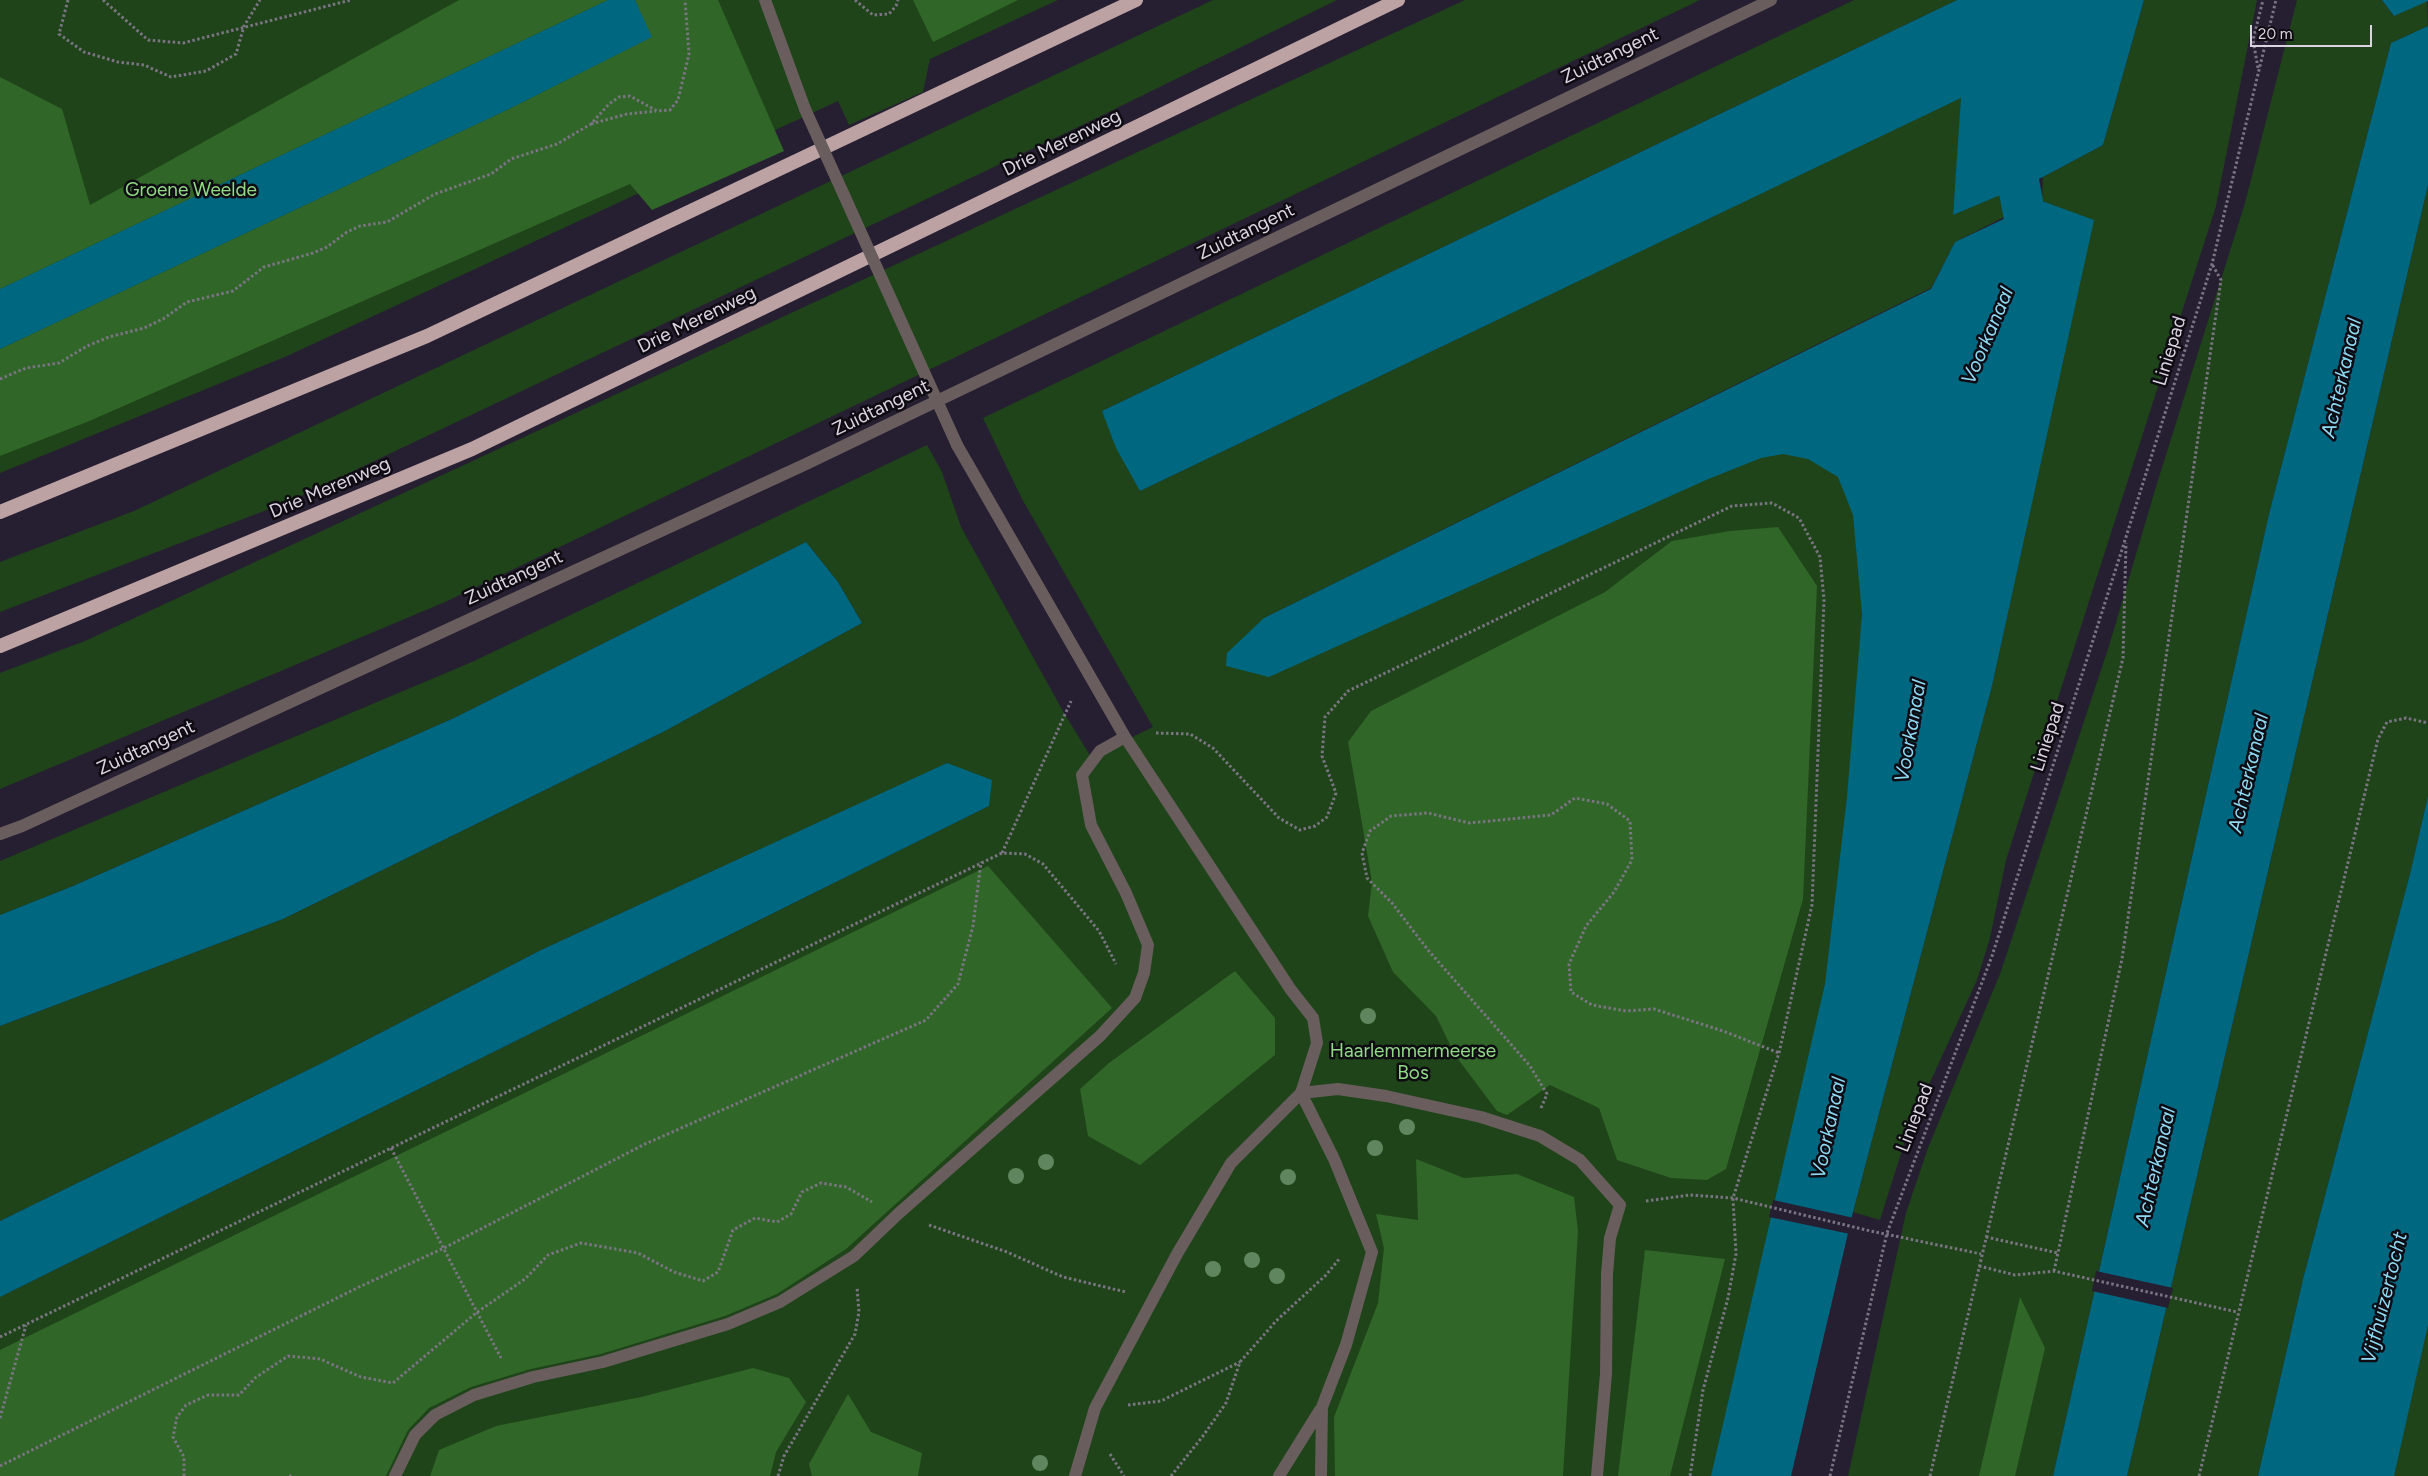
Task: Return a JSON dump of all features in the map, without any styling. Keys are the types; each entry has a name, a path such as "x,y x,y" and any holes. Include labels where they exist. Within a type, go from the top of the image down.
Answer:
{"highway":[{"path":"0,512 427,336 1136,0"},
{"name":"Drie Merenweg","path":"0,646 472,449 1398,0"}],"street":[{"path":"766,0 805,109 957,445 1125,737 1291,990 1313,1018 1317,1043 1300,1093 1232,1163 1154,1297 1095,1408 1075,1476"},
{"name":"Zuidtangent","path":"0,834 40,818 806,464 1770,0"},
{"path":"395,1476 415,1435 435,1415 474,1395 514,1383 603,1362 728,1324 780,1302 854,1256 898,1214 1100,1036 1135,998 1144,973 1148,945 1126,893 1091,825 1082,775 1100,751 1125,737"},
{"path":"1300,1093 1338,1089 1386,1096 1481,1117 1540,1136 1580,1160 1620,1205 1610,1238 1607,1274 1606,1374 1597,1476"},
{"path":"1279,1476 1308,1434 1322,1407 1346,1344 1372,1252 1334,1159 1300,1093"},
{"path":"1321,1476 1322,1407"}],"path":[{"path":"68,0 59,34 84,52 118,62 144,65 171,77 206,71 236,54 244,26 260,0"},
{"path":"103,0 148,40 183,43 351,0"},
{"path":"0,379 26,368 59,363 102,340 144,328 163,319 187,302 233,291 264,267 313,253 327,247 347,232 360,226 386,222 435,194 491,174 511,159 557,144 591,124 627,114 670,110 678,100 689,54 685,0"},
{"path":"855,0 873,15 889,14 896,6 898,0"},
{"path":"2259,71 2253,40 2263,0"},
{"name":"Liniepad","path":"1830,1476 1887,1233 1992,956 2126,537 2212,264 2276,0"},
{"path":"591,124 609,104 619,97 630,96 657,111"},
{"path":"2054,1272 2122,959 2221,280 2212,264"},
{"path":"1125,737 1166,732 1190,734 1213,748 1279,818 1300,830 1315,826 1327,817 1336,793 1322,756 1325,717 1348,691 1732,506 1772,502 1800,518 1820,557 1824,600 1812,905 1779,1053 1733,1198 1736,1254 1728,1298 1703,1390 1690,1476"},
{"path":"1930,1476 2123,658 2126,537"},
{"path":"1002,853 1085,669"},
{"path":"2199,1476 2237,1312 2378,739 2387,722 2406,718 2428,723"},
{"path":"1524,1131 1537,1120 1547,1094 1530,1066 1428,950 1392,903 1367,878 1362,853 1370,831 1391,816 1428,813 1469,822 1551,815 1575,798 1607,804 1630,821 1632,860 1614,892 1586,926 1569,964 1571,992 1592,1005 1626,1011 1654,1010 1723,1031 1779,1053"},
{"path":"0,1337 1002,853 1025,854 1043,864 1099,931 1135,998"},
{"path":"0,1466 350,1291 444,1248 645,1144 926,1020 958,984 973,926 981,862"},
{"path":"391,1148 514,1383"},
{"path":"184,1476 184,1457 173,1437 177,1417 186,1405 208,1395 239,1395 255,1378 288,1356 320,1359 360,1377 392,1382 476,1313 525,1279 548,1255 581,1243 638,1252 674,1272 703,1281 718,1272 733,1230 755,1218 777,1222 791,1214 802,1192 821,1183 846,1187 898,1214 1007,1252 1062,1277 1154,1297"},
{"path":"1620,1205 1690,1195 1733,1198 1866,1230 1981,1254"},
{"path":"1171,1476 1204,1436 1226,1403 1240,1362 1276,1321 1326,1275 1363,1229"},
{"path":"1986,1237 2058,1253"},
{"path":"778,1476 784,1456 855,1334 859,1312 854,1256"},
{"path":"1979,1266 2015,1274 2054,1272 2237,1312"},
{"path":"0,1418 26,1325"},
{"path":"1095,1408 1161,1401 1240,1362"},
{"path":"289,1476 294,1476"}],"green space":[{"name":"Groene Weelde","path":"0,0 1058,0 930,59 923,92 849,125 838,101 287,356 0,473"},
{"path":"459,0 608,0 0,289 0,77 62,109 90,205"},
{"path":"635,0 718,0 784,151 652,210 630,184 87,422 0,456 0,349 511,108 651,37"},
{"path":"913,0 1018,0 933,42"},
{"path":"1213,0 1337,0 1074,129 290,501 0,612 0,562 134,511"},
{"path":"1465,0 1700,0 445,602 0,789 0,673 85,641"},
{"name":"Haarlemmermeerse Bos","path":"1854,0 1957,0 1102,411 1140,491 1962,97 1953,215 2006,192 2008,215 1955,242 1931,288 1264,618 1864,387 1893,787 1739,1476 0,1476 0,1297 989,806 948,763 541,950 320,1064 0,1221 0,1026 283,919 665,731 862,623 838,582 806,542 454,718 73,886 0,915 0,861 472,662 927,445 942,472 961,527 1064,713 1091,757 1153,727 1022,499 983,418"},
{"path":"2144,0 2257,0 2216,206 2006,860 1990,938 1977,980 1909,1128 1880,1220 1853,1212 1992,686 2093,221 2042,201 2043,177 2103,145"},
{"path":"2297,0 2382,0 2394,16 2427,0 2428,26 2391,43 2269,514 2053,1476 1848,1476 1906,1213 1928,1148 2000,974 2109,646 2155,490 2245,203"},
{"path":"2428,185 2428,796 2410,874 2303,1279 2258,1476 2127,1476"},
{"path":"1778,527 1817,586 1803,899 1726,1169 1707,1180 1671,1178 1617,1160 1599,1108 1550,1085 1507,1115 1497,1111 1455,1055 1436,1016 1393,972 1368,916 1372,882 1348,742 1371,711 1605,592 1672,541 1730,531"},
{"path":"988,866 1112,1008 846,1249 777,1294 725,1316 601,1354 531,1369 471,1387 429,1408 408,1430 386,1476 0,1476 0,1350"},
{"path":"1235,971 1275,1018 1275,1055 1140,1165 1088,1136 1080,1089 1109,1063"},
{"path":"1416,1159 1464,1178 1517,1174 1574,1197 1578,1231 1563,1476 1335,1476 1334,1417 1378,1303 1384,1248 1376,1214 1418,1220"},
{"path":"1645,1250 1725,1259 1670,1476 1618,1476"},
{"path":"2020,1297 2045,1348 2015,1476 1979,1476"},
{"path":"2428,1324 2428,1476 2393,1476"},
{"path":"753,1368 789,1378 806,1402 776,1452 770,1476 430,1476 439,1450 496,1426 641,1397"},
{"path":"848,1394 871,1432 922,1453 918,1476 812,1476 809,1464"}],"water":[{"path":"608,0 635,0 652,37 511,108 0,349 0,289"},
{"path":"1957,0 2144,0 2103,145 2043,177 1953,215 1961,98 1140,491 1116,448 1102,411"},
{"path":"2382,0 2428,0 2428,1 2394,16"},
{"name":"Achterkanaal","path":"2428,26 2428,185 2127,1476 2053,1476 2269,514 2391,43"},
{"path":"2042,201 2094,220 1992,686 1853,1212 1791,1476 1711,1476 1825,984 1847,797 1862,614 1853,515 1838,477 1808,459 1783,454 1761,458 1706,480 1269,677 1226,666 1227,653 1264,618 1931,289 1955,242"},
{"path":"806,542 838,582 862,623 665,731 283,919 0,1026 0,915 73,886 454,718"},
{"path":"947,763 992,780 989,806 0,1297 0,1221 320,1064 541,950"},
{"name":"Vijfhuizertocht","path":"2428,796 2428,1325 2394,1476 2258,1476 2303,1279 2410,874"}],"pier":[{"path":"1773,1200 1854,1218 1850,1234 1769,1217"},
{"path":"2096,1271 2173,1288 2168,1308 2092,1291"}],"waterway":[{"name":"Voorkanaal","path":"2019,263 2029,240 2016,170 2030,130"}]}
